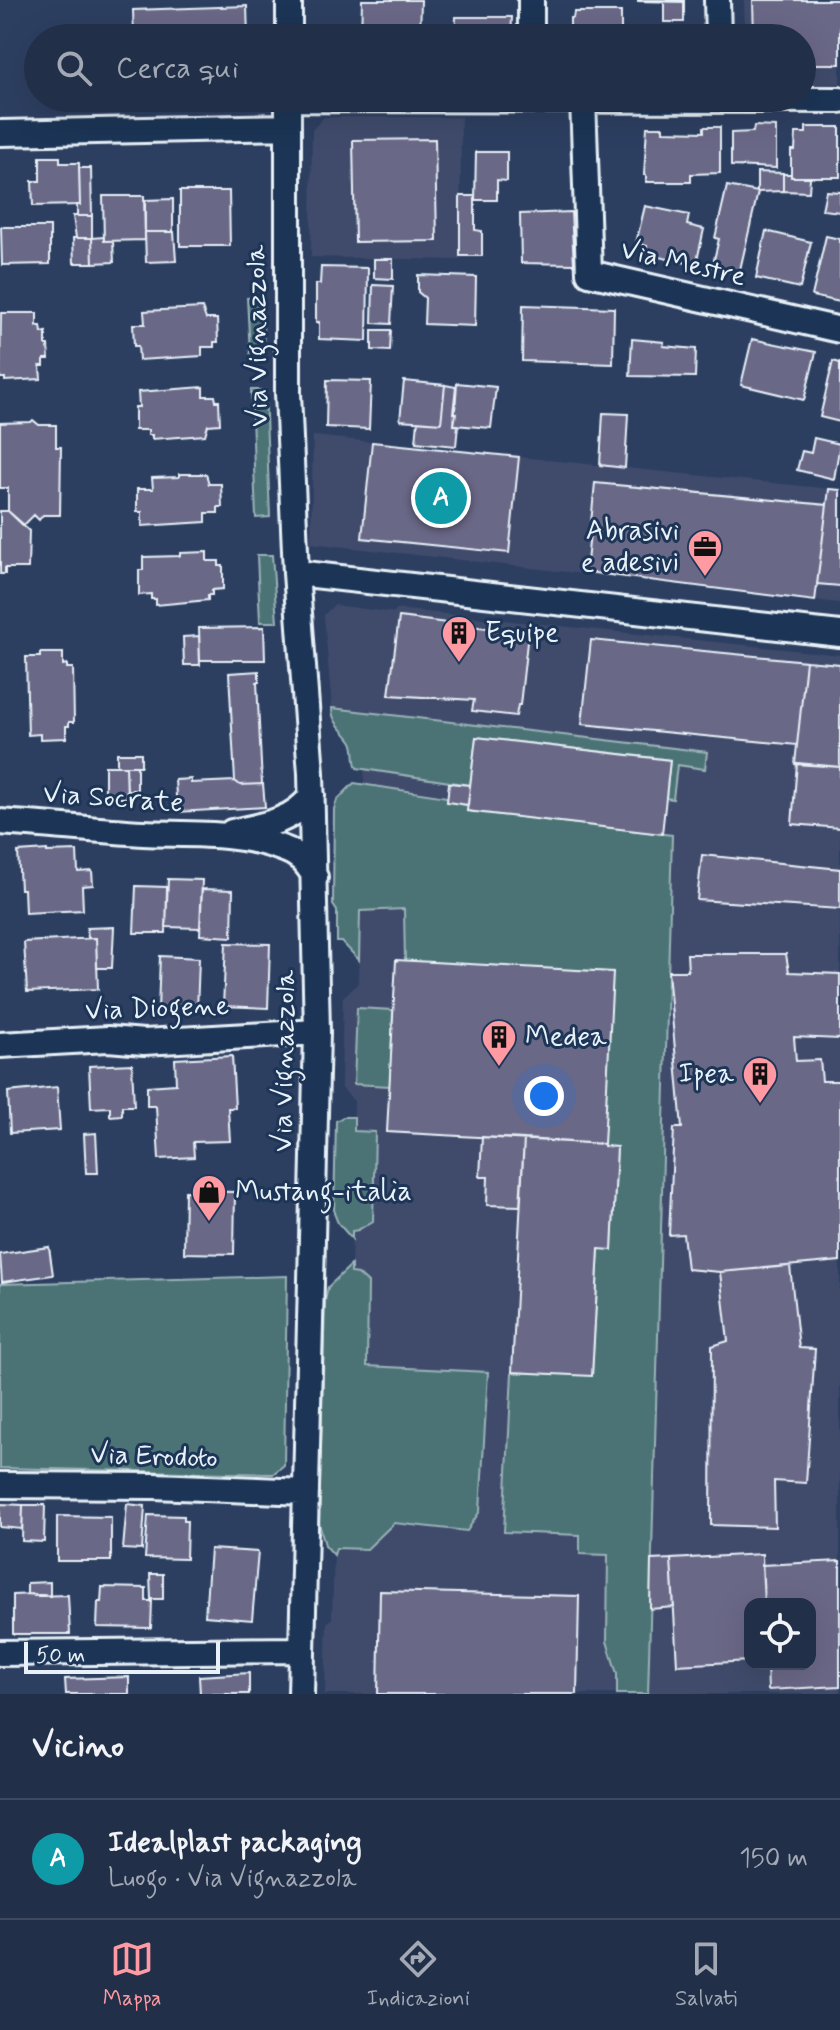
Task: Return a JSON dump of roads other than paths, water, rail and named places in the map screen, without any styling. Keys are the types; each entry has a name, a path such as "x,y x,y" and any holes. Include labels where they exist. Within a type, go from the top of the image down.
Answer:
{"street":[{"path":"289,0 289,24"},
{"path":"531,0 531,24"},
{"path":"717,0 718,24"},
{"path":"816,100 840,100"},
{"name":"Via Vignazzola","path":"288,112 288,379 296,573 312,795 317,1032 301,1694"},
{"name":"Via Mestre","path":"583,112 589,273 840,330"},
{"path":"0,133 287,127"},
{"path":"296,573 840,634"},
{"name":"Via Socrate","path":"0,822 140,832 222,834 250,829 293,814 304,808 312,795"},
{"name":"Via Socrate","path":"222,834 284,849 307,863 315,877"},
{"name":"Via Diogene","path":"0,1045 108,1039 144,1042 317,1032"},
{"name":"Via Erodoto","path":"0,1485 154,1486 306,1492"},
{"path":"0,1653 302,1650"}],"place":[{"name":"Idealplast packaging","path":"441,498"},
{"name":"Abrasivi e adesivi","path":"705,578"},
{"name":"Equipe","path":"459,664"},
{"name":"Medea","path":"499,1068"},
{"name":"Ipea","path":"760,1105"},
{"name":"Mustang-italia","path":"209,1223"}]}
